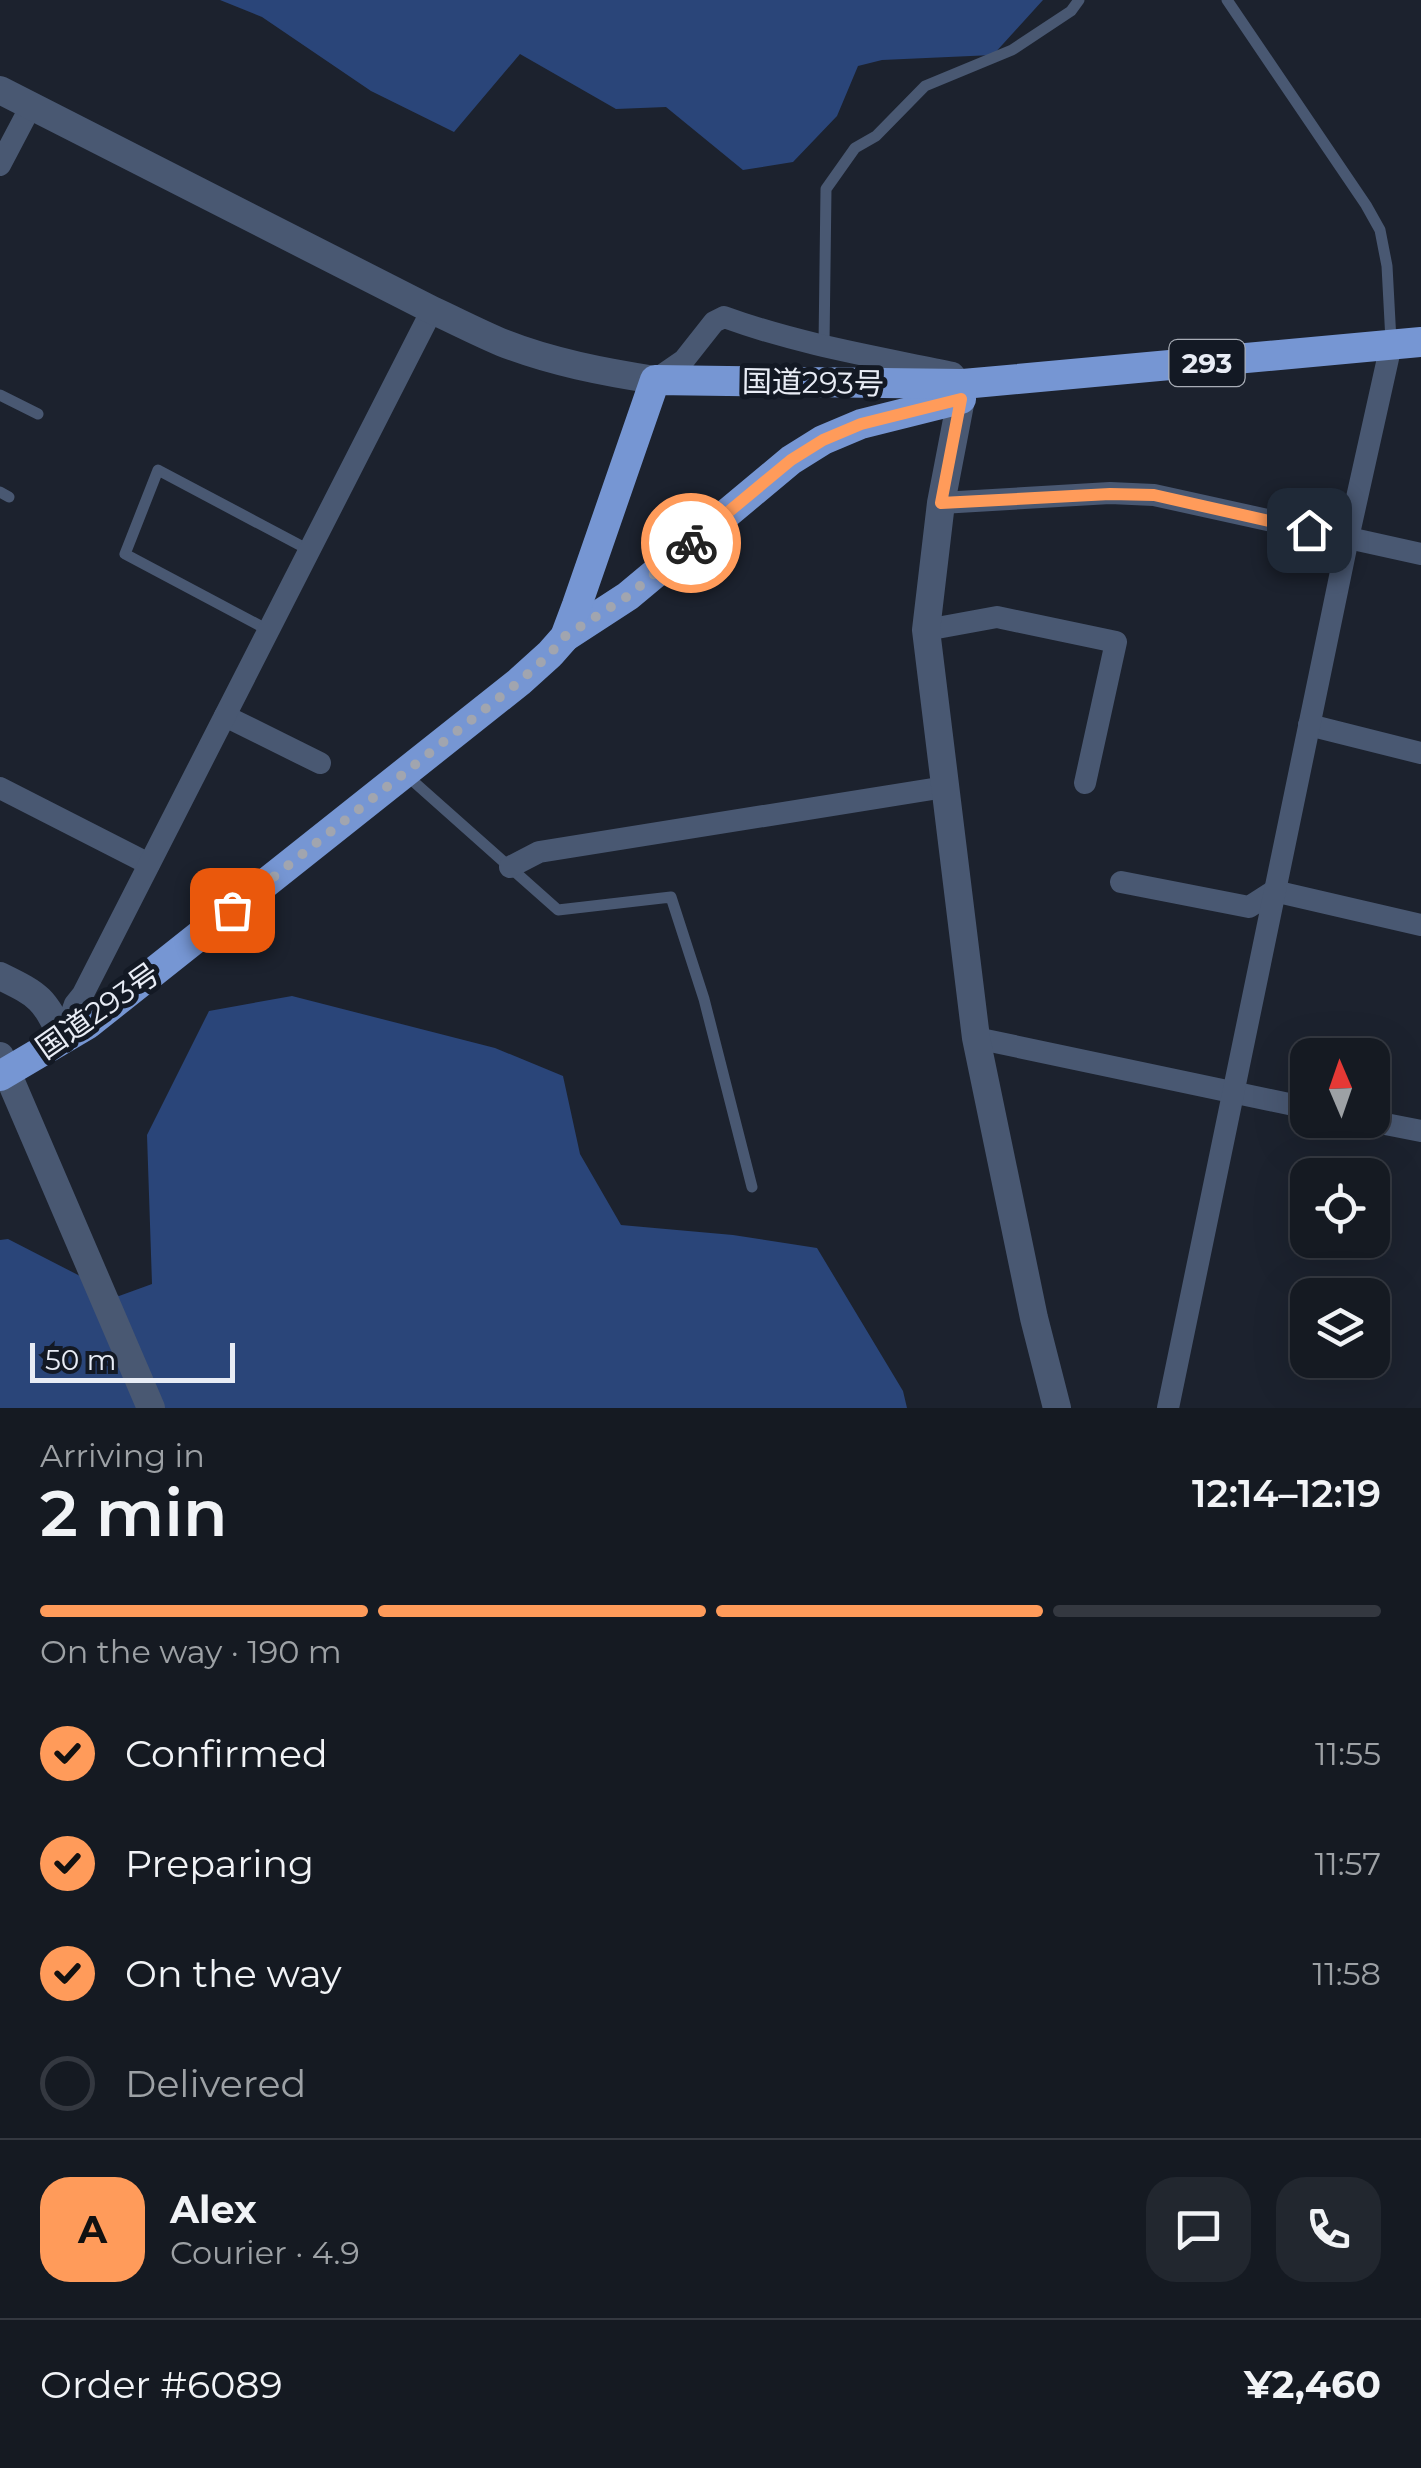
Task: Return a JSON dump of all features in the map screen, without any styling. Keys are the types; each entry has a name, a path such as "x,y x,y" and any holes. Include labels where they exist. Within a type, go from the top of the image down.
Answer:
{"highway":[{"name":"国道293号","path":"564,637 655,380 972,388 1406,344"},
{"name":"国道293号","path":"3,1068 88,1024 406,774 519,682 564,637 628,596 791,460 823,440 861,424 972,388"}],"street":[{"path":"0,90 505,344 614,374 655,380 684,360 714,322 724,318 952,374 972,388 941,503 926,630 976,1038 1034,1318 1057,1408"},
{"path":"0,165 31,106"},
{"path":"63,1038 76,1004 432,310"},
{"path":"1168,1408 1348,538 1406,344"},
{"path":"941,503 1154,495 1421,554"},
{"path":"926,630 997,617 1116,642 1085,783"},
{"path":"225,716 320,763"},
{"path":"1309,725 1421,753"},
{"path":"510,867 539,852 945,787"},
{"path":"0,788 149,864"},
{"path":"1121,882 1249,906 1274,891 1421,925"},
{"path":"0,976 35,993 63,1038"},
{"path":"976,1038 1290,1104"},
{"path":"3,1068 151,1408"},
{"path":"1390,1125 1421,1131"}],"lane":[{"path":"824,345 826,189 855,148 876,136 924,86 1012,50 1071,11 1079,0"},
{"path":"1228,0 1380,230 1406,344"},
{"path":"0,395 38,414"},
{"path":"268,630 124,554 158,470 309,550"},
{"path":"406,774 558,910 671,897 704,1000 752,1187"}],"shaded area":[{"path":"220,0 1043,0 993,55 882,60 858,66 837,116 793,162 743,170 666,107 616,109 520,54 454,132 371,91 262,17"},
{"path":"292,996 495,1048 563,1076 580,1154 621,1225 733,1235 817,1248 903,1391 907,1408 0,1408 0,1240 8,1239 119,1296 152,1284 147,1135 209,1011"}],"way so far":[{"path":"232,910 519,682 564,637 628,596 691,543"}],"route":[{"path":"691,543 791,460 823,440 861,424 961,399 941,503 1154,495 1309,530"}]}
